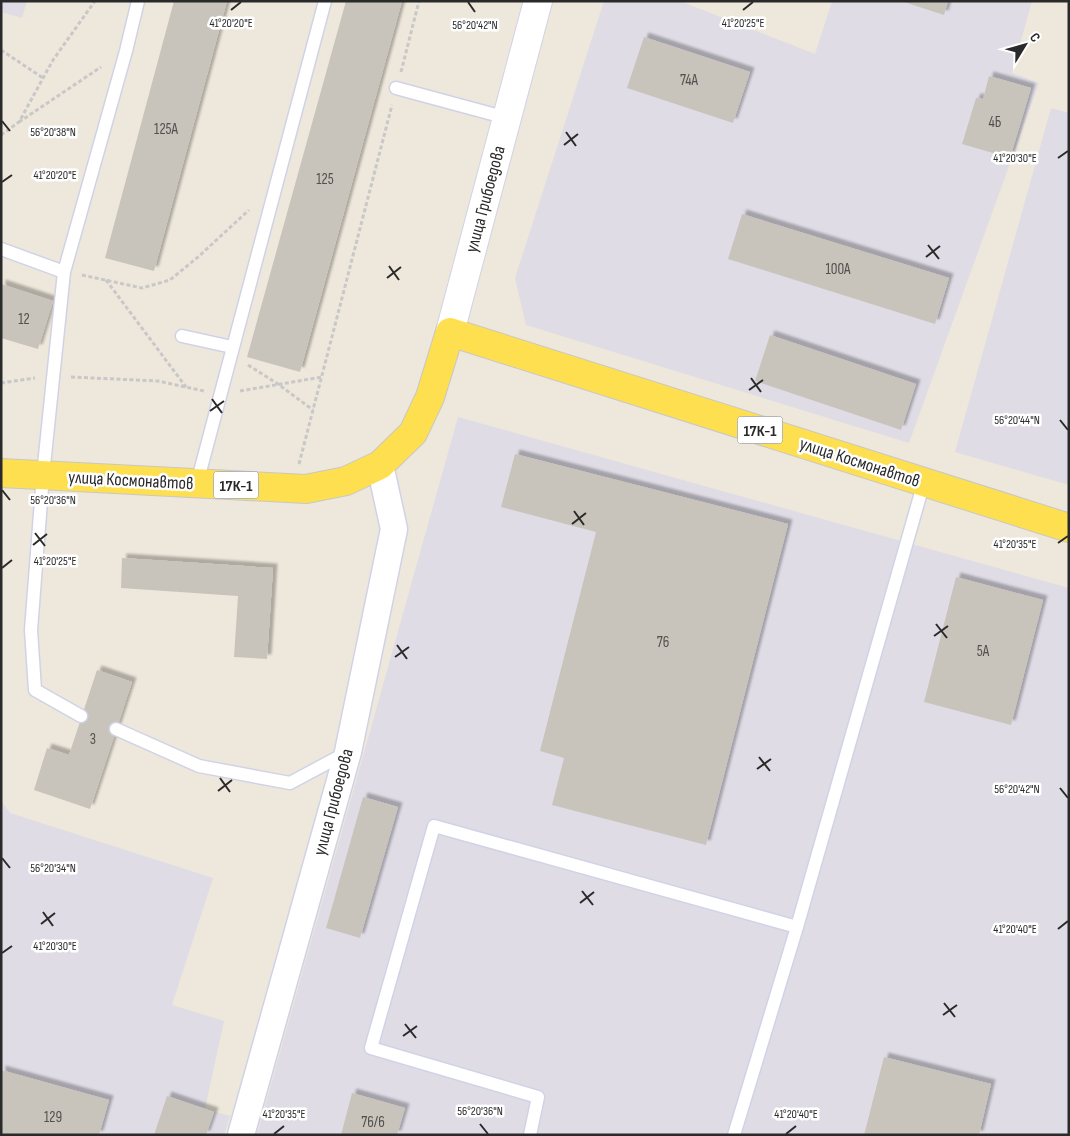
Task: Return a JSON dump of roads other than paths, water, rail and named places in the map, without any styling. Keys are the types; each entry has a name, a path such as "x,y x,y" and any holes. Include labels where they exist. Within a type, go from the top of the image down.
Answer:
{"main road":[{"name":"улица Грибоедова","path":"430,397 450,332"},
{"name":"улица Космонавтов","path":"450,332 1069,528"},
{"name":"улица Космонавтов","path":"1,473 306,490 346,481 380,465 413,433 430,397"}],"street":[{"name":"улица Грибоедова","path":"450,332 538,1"},
{"name":"улица Грибоедова","path":"241,1135 348,752 394,529 380,465"}],"lane":[{"path":"81,716 34,690 31,630 42,475 64,272 126,51 138,1"},
{"path":"197,483 325,1"},
{"path":"396,88 507,118"},
{"path":"1,249 64,272"},
{"path":"182,336 231,350"},
{"path":"734,1135 797,927 924,482"},
{"path":"116,729 199,766 290,783 348,752"},
{"path":"530,1135 538,1097 371,1048 434,826 797,927"}]}
